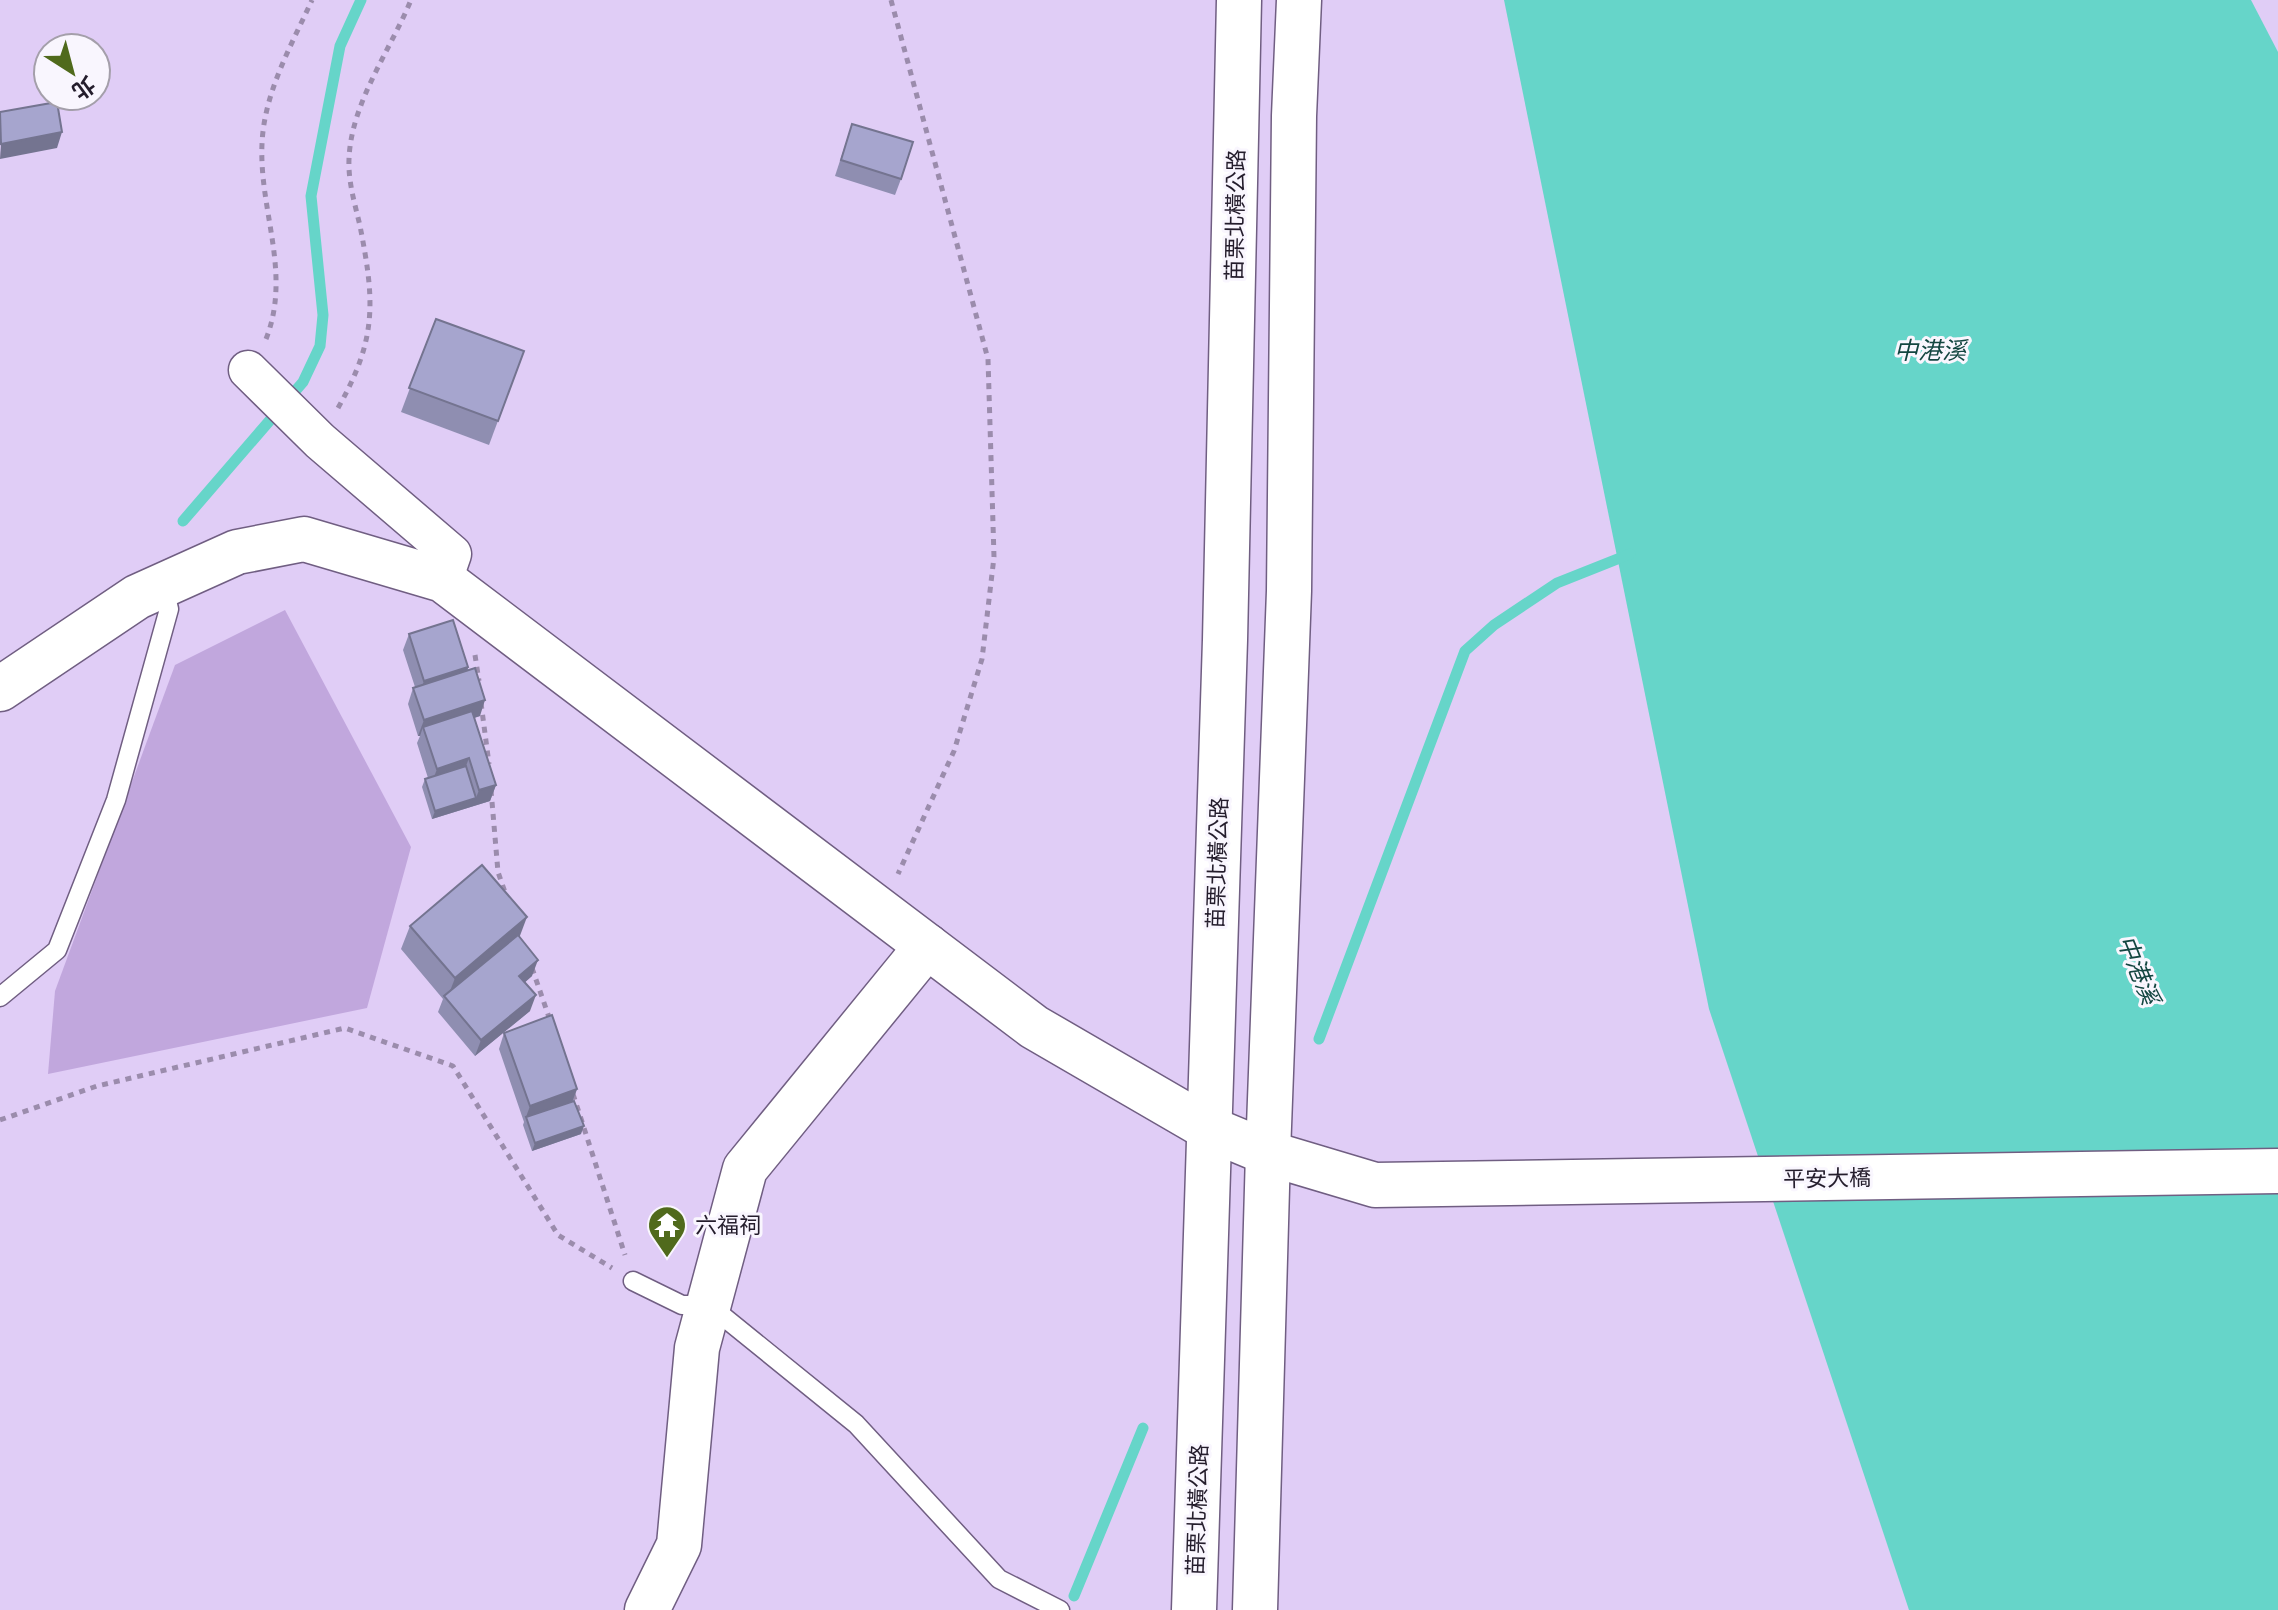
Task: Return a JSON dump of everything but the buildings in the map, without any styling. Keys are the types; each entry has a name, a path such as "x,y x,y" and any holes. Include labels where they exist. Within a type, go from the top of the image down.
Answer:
{"street":[{"name":"苗栗北橫公路","path":"1194,1610 1225,640 1239,0"},
{"path":"1255,1610 1289,591 1294,116 1299,0"},
{"path":"0,689 137,597 237,552 304,539 455,589 452,554 313,433 258,379"},
{"name":"平安大橋","path":"455,589 1034,1027 1208,1128 1268,1153 1375,1185 2278,1171"},
{"path":"647,1610 679,1545 697,1348 745,1169 927,946"}],"lane":[{"path":"0,997 57,950 120,785 169,609 163,584"},
{"path":"633,1281 682,1305 709,1305 856,1424 999,1579 1060,1610"}],"path":[{"path":"258,379 278,293 263,172 265,117 283,62 312,0"},
{"path":"313,433 348,391 363,354 372,313 370,274 349,179 352,134 359,112 411,0"},
{"path":"883,912 954,751 982,659 994,557 988,359 891,0"},
{"path":"455,589 479,687"},
{"path":"481,701 498,872 508,901"},
{"path":"528,958 553,1031"},
{"path":"0,1120 97,1086 345,1028 453,1066 558,1235 633,1281"},
{"path":"572,1090 633,1281"}],"shaded area":[{"path":"285,610 411,847 367,1008 48,1074 55,991 175,665"}],"water":[{"name":"中港溪","path":"1504,0 2251,0 2278,52 2278,1610 1909,1610 1709,1009"}],"waterway":[{"path":"183,521 303,382 320,346 323,315 311,196 340,46 361,0"},
{"path":"1319,1039 1465,651 1494,625 1557,583 1630,554"},
{"path":"1074,1596 1143,1428"}],"place":[{"name":"六福祠","path":"667,1259"}]}
